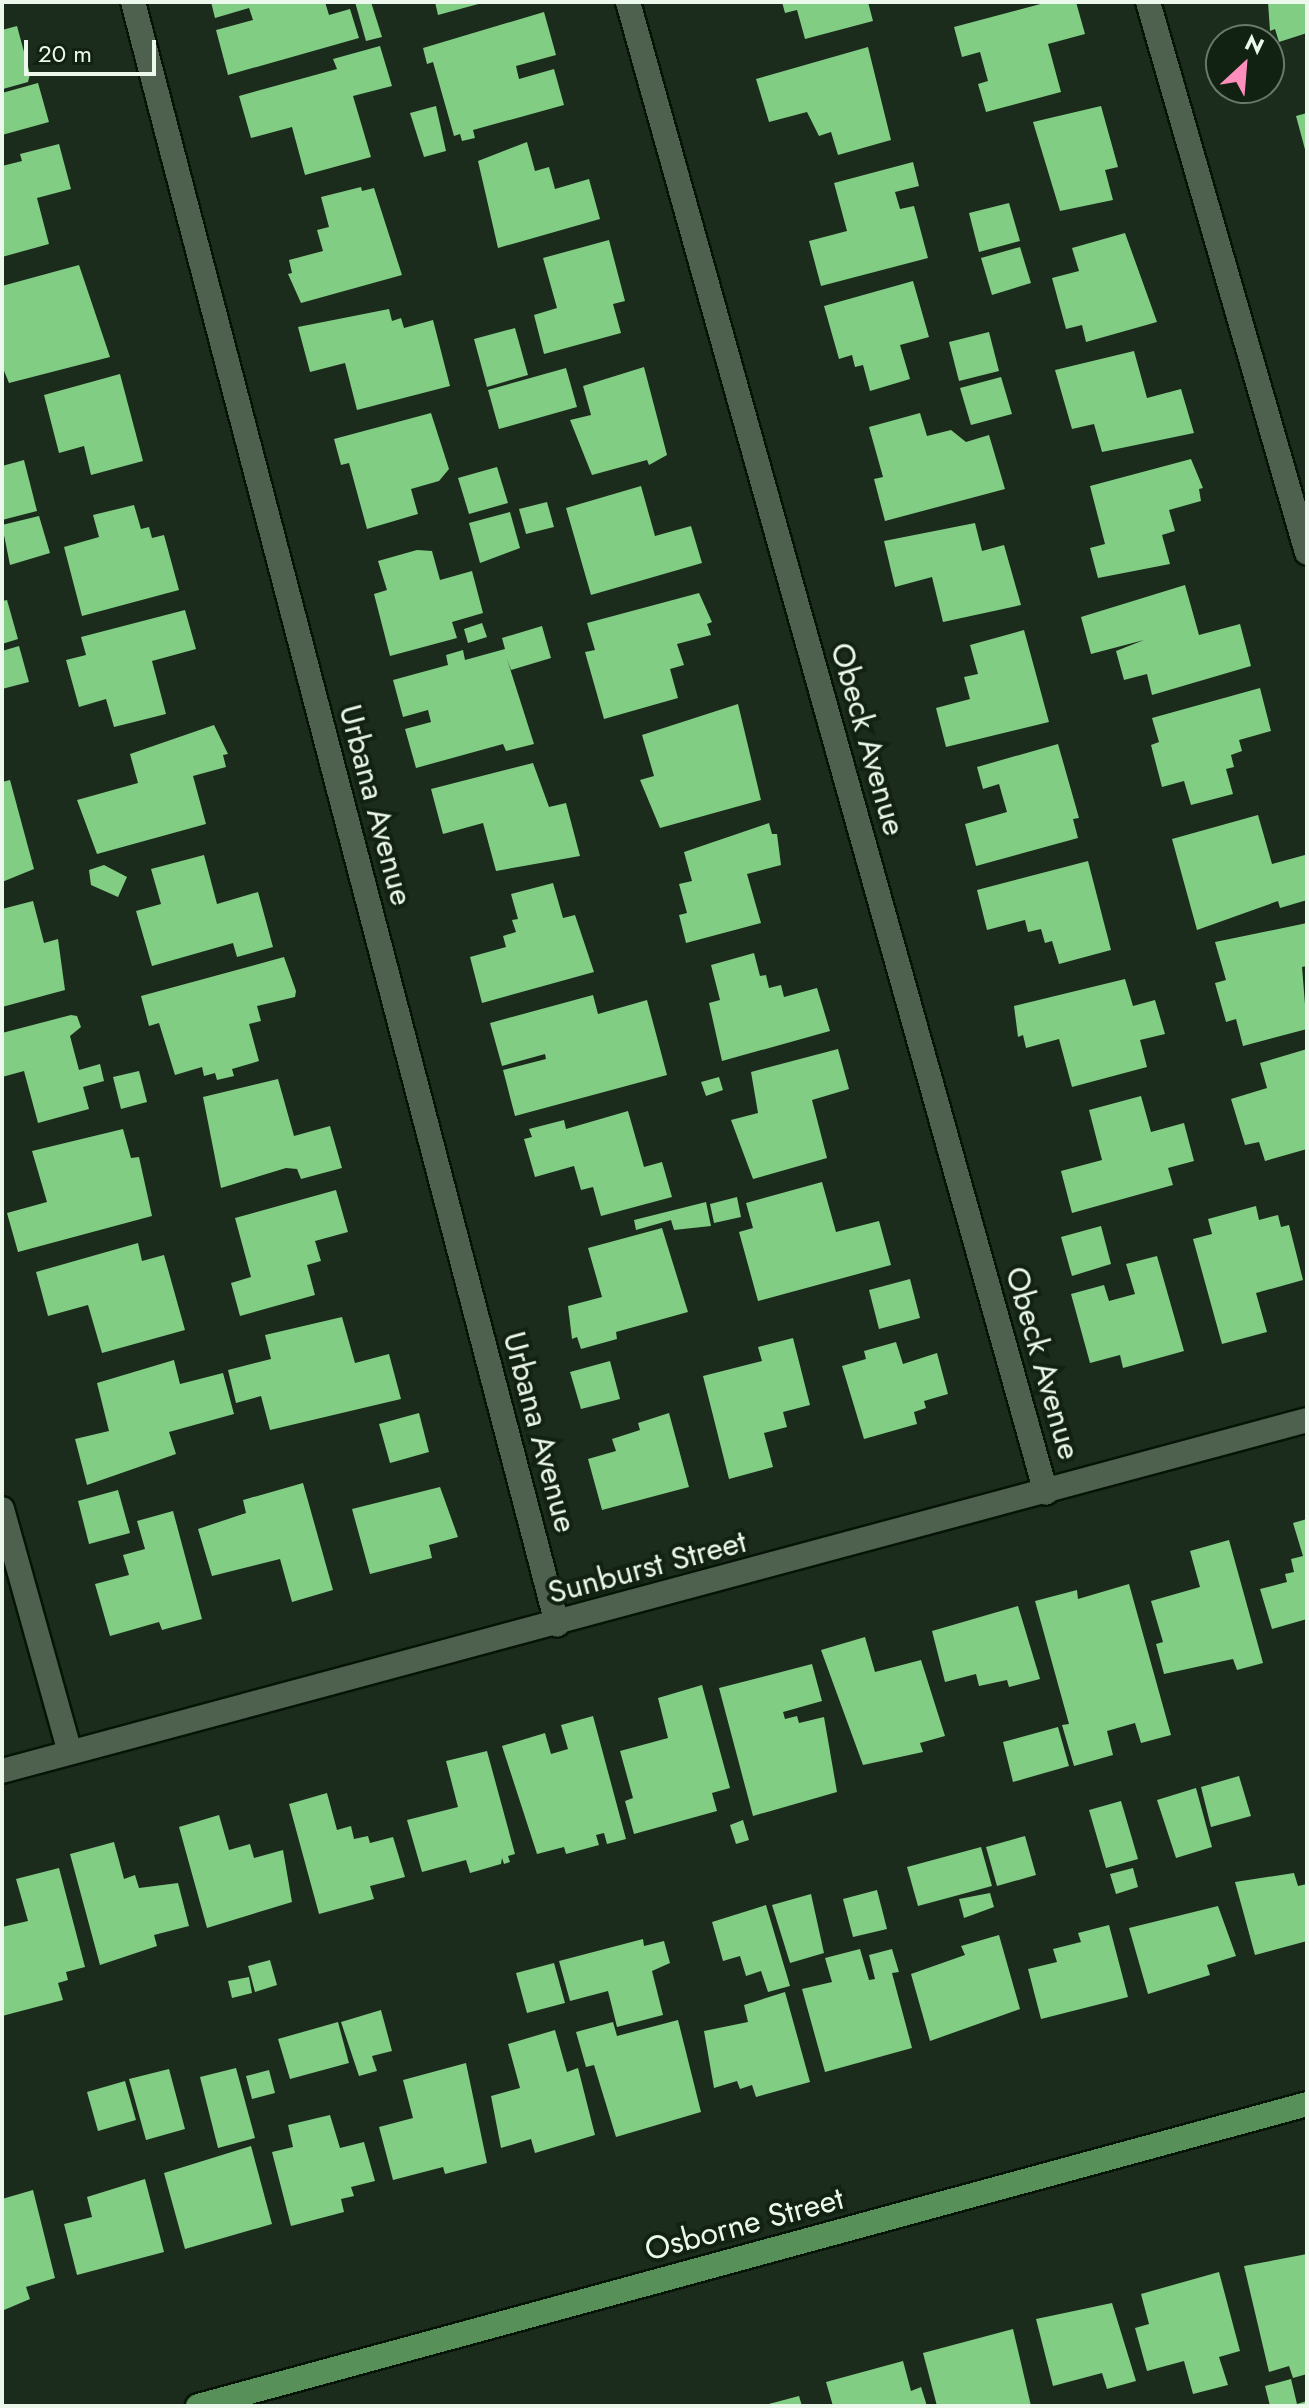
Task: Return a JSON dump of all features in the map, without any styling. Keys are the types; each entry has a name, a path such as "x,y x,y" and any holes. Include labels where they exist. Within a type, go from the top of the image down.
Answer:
{"main road":[{"name":"Osborne Street","path":"198,2406 1307,2104"}],"street":[{"name":"Urbana Avenue","path":"133,2 557,1624"},
{"name":"Obeck Avenue","path":"628,2 1046,1493"},
{"path":"1148,2 1307,553"},
{"name":"Sunburst Street","path":"2,1771 1046,1493 1307,1420"},
{"path":"2,1509 70,1752"}],"building":[{"path":"211,2 325,2 329,15 350,9 359,38 228,75 216,30 253,20 249,8 215,18"},
{"path":"355,2 371,2 382,37 366,41"},
{"path":"435,2 482,2 482,3 438,15"},
{"path":"782,2 868,2 873,21 805,39 797,10 785,13"},
{"path":"1048,2 1076,2 1085,34 1048,44 1061,92 986,112 978,84 988,81 980,52 962,57 954,27"},
{"path":"1268,2 1307,2 1307,33 1285,40 1285,24 1270,24"},
{"path":"544,12 556,55 516,66 519,79 554,69 564,105 473,130 475,138 462,141 460,134 454,136 433,62 427,64 423,48"},
{"path":"17,26 30,74 28,82 3,89 2,30"},
{"path":"380,46 392,86 353,96 371,157 305,175 292,127 251,138 239,96 337,69 333,59"},
{"path":"868,47 891,140 838,155 831,132 819,136 807,112 769,122 756,79"},
{"path":"38,83 49,122 2,135 2,93"},
{"path":"436,106 446,151 424,157 410,113"},
{"path":"1101,106 1118,167 1105,170 1113,200 1060,211 1033,122"},
{"path":"1307,113 1307,153 1306,153 1296,116"},
{"path":"527,142 535,171 549,167 555,189 589,179 600,219 498,248 478,161"},
{"path":"59,144 71,189 37,198 49,244 2,257 2,166 22,161 20,154"},
{"path":"913,162 919,186 895,192 900,209 914,206 928,258 821,286 809,241 847,231 834,183"},
{"path":"361,187 362,191 374,188 402,275 301,303 288,274 292,273 289,260 323,251 317,230 329,227 321,197"},
{"path":"1009,203 1020,241 979,252 969,213"},
{"path":"1125,233 1157,322 1086,342 1082,325 1066,329 1052,278 1079,271 1072,248"},
{"path":"609,240 625,301 613,304 621,333 544,354 534,315 557,308 543,258"},
{"path":"1020,247 1031,283 992,295 981,258"},
{"path":"79,265 110,357 9,383 2,366 2,286"},
{"path":"913,281 929,337 900,345 910,379 870,391 863,365 855,367 852,355 839,359 824,306"},
{"path":"389,309 392,321 401,318 404,328 433,320 450,386 357,410 345,363 310,372 298,327"},
{"path":"515,328 528,375 487,387 474,339"},
{"path":"989,332 999,371 959,381 949,342"},
{"path":"1134,351 1147,398 1181,389 1194,433 1102,452 1094,424 1072,429 1055,370"},
{"path":"644,367 667,455 649,465 647,460 592,475 570,420 591,415 583,386"},
{"path":"566,368 577,407 499,429 488,390"},
{"path":"120,374 143,461 91,475 84,446 59,453 44,395"},
{"path":"1001,377 1012,414 971,425 960,388"},
{"path":"431,413 449,469 439,481 411,489 418,514 367,529 349,463 341,465 334,439"},
{"path":"920,413 927,436 951,430 966,442 989,435 1005,489 885,521 874,479 883,477 869,427"},
{"path":"1191,459 1203,488 1199,489 1201,501 1169,510 1175,531 1162,535 1170,564 1098,578 1090,548 1105,544 1090,486"},
{"path":"24,460 37,511 2,520 2,466"},
{"path":"497,467 508,503 469,514 458,478"},
{"path":"641,486 655,536 691,526 702,563 591,595 566,508"},
{"path":"547,502 554,527 526,534 519,509"},
{"path":"134,505 141,529 149,527 152,538 164,535 179,590 82,616 64,547 99,537 93,515"},
{"path":"510,512 520,548 480,563 469,523"},
{"path":"39,516 50,553 10,565 2,525"},
{"path":"975,523 982,551 1004,545 1021,605 943,622 932,577 895,587 884,541"},
{"path":"417,550 432,551 440,580 472,571 483,613 452,622 457,638 390,656 374,594 387,590 378,561"},
{"path":"1185,585 1199,635 1240,624 1251,666 1152,695 1147,674 1124,680 1116,651 1144,640 1091,654 1081,617"},
{"path":"699,593 712,622 707,624 711,635 677,644 684,665 670,669 678,698 604,719 585,652 595,650 587,623"},
{"path":"7,600 18,639 2,644 2,601"},
{"path":"185,610 196,649 152,661 166,714 114,727 106,699 79,707 66,660 86,655 81,637"},
{"path":"482,623 487,637 468,643 464,629"},
{"path":"542,626 551,658 511,670 507,659 534,744 506,751 503,744 416,768 405,729 431,722 428,710 403,717 393,680 448,665 446,655 463,650 465,660 505,649 502,638"},
{"path":"1024,630 1049,722 946,747 936,708 970,699 964,677 978,674 970,645"},
{"path":"19,646 29,682 2,689 2,651"},
{"path":"1260,688 1271,731 1239,740 1242,751 1231,755 1234,767 1226,769 1233,794 1191,805 1184,781 1162,787 1151,745 1159,742 1152,718"},
{"path":"738,704 761,800 660,828 640,780 654,776 642,735"},
{"path":"214,725 228,754 223,755 226,767 193,776 206,824 97,854 77,800 138,783 130,754"},
{"path":"1058,744 1079,818 1073,819 1078,838 976,866 965,824 1007,812 999,784 983,789 977,767"},
{"path":"533,763 549,807 566,803 580,856 496,871 483,823 443,834 431,789"},
{"path":"10,780 34,869 2,882 2,782"},
{"path":"1258,815 1272,864 1305,855 1307,900 1280,908 1278,901 1197,930 1172,839"},
{"path":"769,823 772,834 777,834 781,865 747,874 761,923 686,943 679,915 687,913 679,884 692,881 684,852"},
{"path":"204,855 217,904 258,892 273,947 237,957 233,943 152,966 136,911 161,904 151,869"},
{"path":"1088,861 1111,950 1059,964 1052,941 1045,943 1041,929 1028,932 1025,920 987,930 977,890"},
{"path":"104,865 127,877 118,897 91,885 89,870"},
{"path":"553,883 563,918 575,915 594,972 482,1003 470,957 506,947 503,936 516,932 512,920 518,919 511,894"},
{"path":"33,901 44,943 58,939 65,990 2,1007 2,909"},
{"path":"1307,923 1307,966 1302,967 1307,1029 1243,1046 1236,1019 1226,1022 1215,983 1226,980 1215,942"},
{"path":"754,953 760,976 766,975 769,988 781,985 784,997 817,988 830,1031 722,1061 709,1003 720,1000 711,965"},
{"path":"284,957 296,991 295,997 257,1006 261,1021 249,1024 259,1061 232,1069 234,1076 217,1080 215,1073 204,1076 202,1067 175,1075 159,1023 149,1026 141,996"},
{"path":"1125,979 1133,1006 1155,1000 1165,1034 1140,1040 1147,1067 1072,1087 1059,1039 1026,1048 1023,1035 1018,1037 1014,1006"},
{"path":"593,995 598,1014 647,1000 667,1075 515,1116 503,1070 546,1059 545,1054 502,1066 490,1023"},
{"path":"77,1016 81,1027 70,1036 79,1070 100,1064 104,1081 83,1087 89,1109 38,1123 24,1071 2,1077 2,1033"},
{"path":"838,1049 849,1089 812,1100 827,1158 753,1179 731,1120 758,1113 751,1072"},
{"path":"1307,1049 1307,1149 1265,1161 1259,1142 1245,1145 1231,1099 1267,1088 1260,1063"},
{"path":"139,1071 147,1102 121,1109 113,1077"},
{"path":"719,1077 723,1090 706,1096 701,1082"},
{"path":"278,1079 294,1136 330,1126 342,1168 301,1179 297,1169 286,1168 221,1188 203,1097"},
{"path":"1141,1096 1151,1132 1184,1123 1194,1161 1168,1168 1173,1185 1072,1213 1061,1171 1102,1160 1089,1110"},
{"path":"628,1111 644,1167 662,1162 672,1197 601,1216 593,1187 581,1190 574,1166 535,1177 524,1139 532,1137 529,1129 564,1120 566,1129"},
{"path":"123,1129 131,1158 139,1157 152,1216 18,1252 7,1213 47,1202 32,1151"},
{"path":"822,1182 836,1232 879,1221 891,1265 758,1301 739,1232 753,1228 746,1203"},
{"path":"336,1190 348,1232 315,1241 321,1261 307,1265 315,1295 240,1316 231,1283 251,1277 235,1218"},
{"path":"737,1197 741,1217 714,1223 710,1204"},
{"path":"706,1202 711,1226 674,1230 671,1220 636,1230 634,1220"},
{"path":"1256,1206 1259,1220 1278,1215 1281,1227 1289,1225 1303,1280 1256,1293 1267,1332 1222,1344 1193,1239 1212,1234 1208,1219"},
{"path":"1101,1226 1111,1264 1072,1276 1061,1237"},
{"path":"662,1228 688,1312 616,1332 617,1339 581,1349 577,1337 572,1339 568,1306 602,1297 588,1248"},
{"path":"138,1243 142,1261 164,1255 185,1330 102,1353 88,1305 48,1316 36,1272"},
{"path":"1157,1256 1184,1351 1123,1368 1120,1355 1090,1363 1071,1294 1104,1285 1109,1301 1135,1294 1126,1264"},
{"path":"910,1279 920,1318 879,1329 869,1290"},
{"path":"342,1317 355,1363 389,1354 401,1399 270,1430 261,1396 236,1403 228,1370 271,1359 265,1335"},
{"path":"793,1338 810,1405 783,1412 787,1427 764,1433 773,1467 729,1479 703,1376 762,1361 758,1347"},
{"path":"896,1342 903,1364 937,1353 948,1394 924,1401 926,1408 914,1412 917,1424 864,1439 842,1366 866,1359 864,1351"},
{"path":"174,1360 180,1384 223,1373 234,1414 169,1432 176,1454 87,1485 75,1439 109,1431 97,1383"},
{"path":"610,1361 620,1399 581,1409 570,1372"},
{"path":"419,1413 429,1452 390,1463 379,1424"},
{"path":"669,1413 689,1487 602,1510 588,1459 616,1451 612,1439 640,1430 638,1423"},
{"path":"303,1483 333,1590 292,1602 280,1559 212,1576 198,1529 246,1513 243,1500"},
{"path":"440,1487 458,1537 429,1545 432,1558 370,1574 352,1509"},
{"path":"118,1490 130,1533 89,1544 78,1501"},
{"path":"173,1511 202,1619 162,1630 159,1622 110,1636 95,1584 129,1575 123,1555 145,1549 137,1521"},
{"path":"1307,1519 1307,1619 1272,1629 1260,1589 1287,1582 1285,1574 1294,1572 1291,1559 1303,1556 1293,1523"},
{"path":"1229,1540 1263,1663 1237,1670 1233,1659 1164,1674 1156,1644 1163,1642 1151,1601 1200,1587 1190,1551"},
{"path":"1129,1584 1171,1735 1141,1743 1135,1723 1107,1731 1113,1755 1074,1766 1062,1725 1069,1724 1035,1601 1077,1590 1078,1599"},
{"path":"1018,1606 1040,1679 1009,1687 1007,1680 979,1686 976,1674 945,1682 932,1631"},
{"path":"865,1637 875,1672 921,1660 945,1736 920,1743 923,1752 863,1765 821,1650"},
{"path":"812,1664 822,1701 783,1712 785,1719 797,1716 799,1723 824,1717 837,1792 753,1816 719,1688"},
{"path":"702,1685 730,1788 712,1793 717,1811 634,1834 625,1801 633,1798 620,1751 668,1738 658,1698"},
{"path":"593,1716 626,1839 607,1844 604,1833 596,1835 599,1845 566,1854 564,1847 537,1854 502,1746 545,1733 551,1754 568,1749 561,1725"},
{"path":"1058,1727 1069,1766 1013,1782 1003,1742"},
{"path":"487,1751 515,1854 508,1856 510,1862 504,1864 502,1858 501,1864 470,1873 466,1860 422,1872 407,1820 458,1807 446,1761"},
{"path":"1239,1776 1251,1816 1211,1827 1201,1787"},
{"path":"1196,1788 1212,1847 1176,1858 1157,1800"},
{"path":"327,1793 337,1830 351,1826 354,1839 368,1836 370,1843 393,1837 405,1877 370,1886 374,1899 319,1914 289,1804"},
{"path":"1121,1801 1138,1859 1106,1868 1089,1810"},
{"path":"219,1815 229,1850 250,1844 254,1858 283,1850 292,1902 207,1928 179,1827"},
{"path":"743,1820 749,1840 736,1844 730,1825"},
{"path":"1025,1836 1036,1875 997,1886 986,1847"},
{"path":"114,1842 124,1879 135,1875 139,1888 178,1883 189,1926 154,1935 157,1946 100,1965 70,1854"},
{"path":"981,1847 992,1886 918,1906 907,1867"},
{"path":"59,1868 85,1967 66,1972 68,1980 58,1983 63,2000 2,2016 2,1927 28,1921 16,1879"},
{"path":"1133,1868 1138,1887 1116,1894 1110,1874"},
{"path":"1294,1873 1298,1886 1307,1884 1307,1941 1255,1955 1235,1882"},
{"path":"877,1890 887,1929 853,1937 843,1899"},
{"path":"990,1893 994,1907 964,1918 959,1899"},
{"path":"811,1894 824,1953 790,1963 772,1905"},
{"path":"766,1905 790,1986 768,1992 761,1971 746,1976 740,1956 723,1961 712,1922"},
{"path":"1218,1906 1236,1956 1207,1965 1210,1975 1148,1994 1129,1928"},
{"path":"1109,1925 1128,1997 1041,2019 1028,1969 1057,1962 1053,1949 1081,1942 1078,1933"},
{"path":"999,1935 1020,2009 930,2041 911,1974 965,1955 961,1946"},
{"path":"643,1939 644,1946 664,1941 670,1963 652,1971 663,2015 617,2027 608,1991 570,2001 559,1961"},
{"path":"860,1949 869,1980 875,1979 869,1955 892,1949 899,1972 892,1973 912,2048 825,2072 802,1989 832,1982 825,1958"},
{"path":"270,1960 277,1985 255,1992 248,1966"},
{"path":"554,1963 565,2003 527,2013 516,1973"},
{"path":"249,1977 252,1993 232,1998 228,1981"},
{"path":"785,1992 810,2082 756,2097 752,2085 740,2089 737,2081 714,2088 704,2031 748,2022 744,2005"},
{"path":"381,2010 392,2051 372,2056 377,2071 359,2076 341,2022"},
{"path":"678,2020 701,2112 616,2137 594,2065 586,2067 576,2032 613,2022 617,2036"},
{"path":"338,2022 349,2063 290,2079 278,2039"},
{"path":"555,2030 567,2072 578,2068 595,2135 535,2153 531,2139 501,2148 491,2096 520,2088 508,2044"},
{"path":"466,2063 487,2163 445,2174 443,2167 393,2180 379,2127 413,2118 403,2080"},
{"path":"236,2068 255,2138 218,2148 200,2077"},
{"path":"169,2069 185,2129 146,2140 129,2079"},
{"path":"269,2070 275,2093 252,2099 246,2076"},
{"path":"125,2081 136,2120 98,2131 87,2092"},
{"path":"330,2115 340,2148 364,2142 375,2181 351,2187 354,2196 341,2199 344,2212 291,2226 272,2152 293,2147 288,2125"},
{"path":"251,2146 272,2224 185,2249 164,2173"},
{"path":"145,2179 164,2252 77,2275 64,2224 92,2217 87,2197"},
{"path":"33,2190 55,2278 26,2287 30,2299 4,2310 2,2199"},
{"path":"1307,2254 1307,2374 1293,2378 1289,2366 1269,2372 1244,2266"},
{"path":"1219,2272 1240,2351 1219,2357 1228,2385 1193,2394 1184,2361 1147,2371 1135,2328 1149,2324 1141,2294"},
{"path":"1112,2303 1136,2381 1107,2389 1102,2373 1053,2386 1036,2319"},
{"path":"1013,2329 1031,2406 937,2406 923,2353"},
{"path":"903,2361 911,2391 921,2387 927,2406 833,2406 826,2382"},
{"path":"1291,2379 1297,2404 1307,2401 1307,2406 1270,2406 1265,2386"},
{"path":"799,2396 802,2406 765,2406 765,2405"}]}
